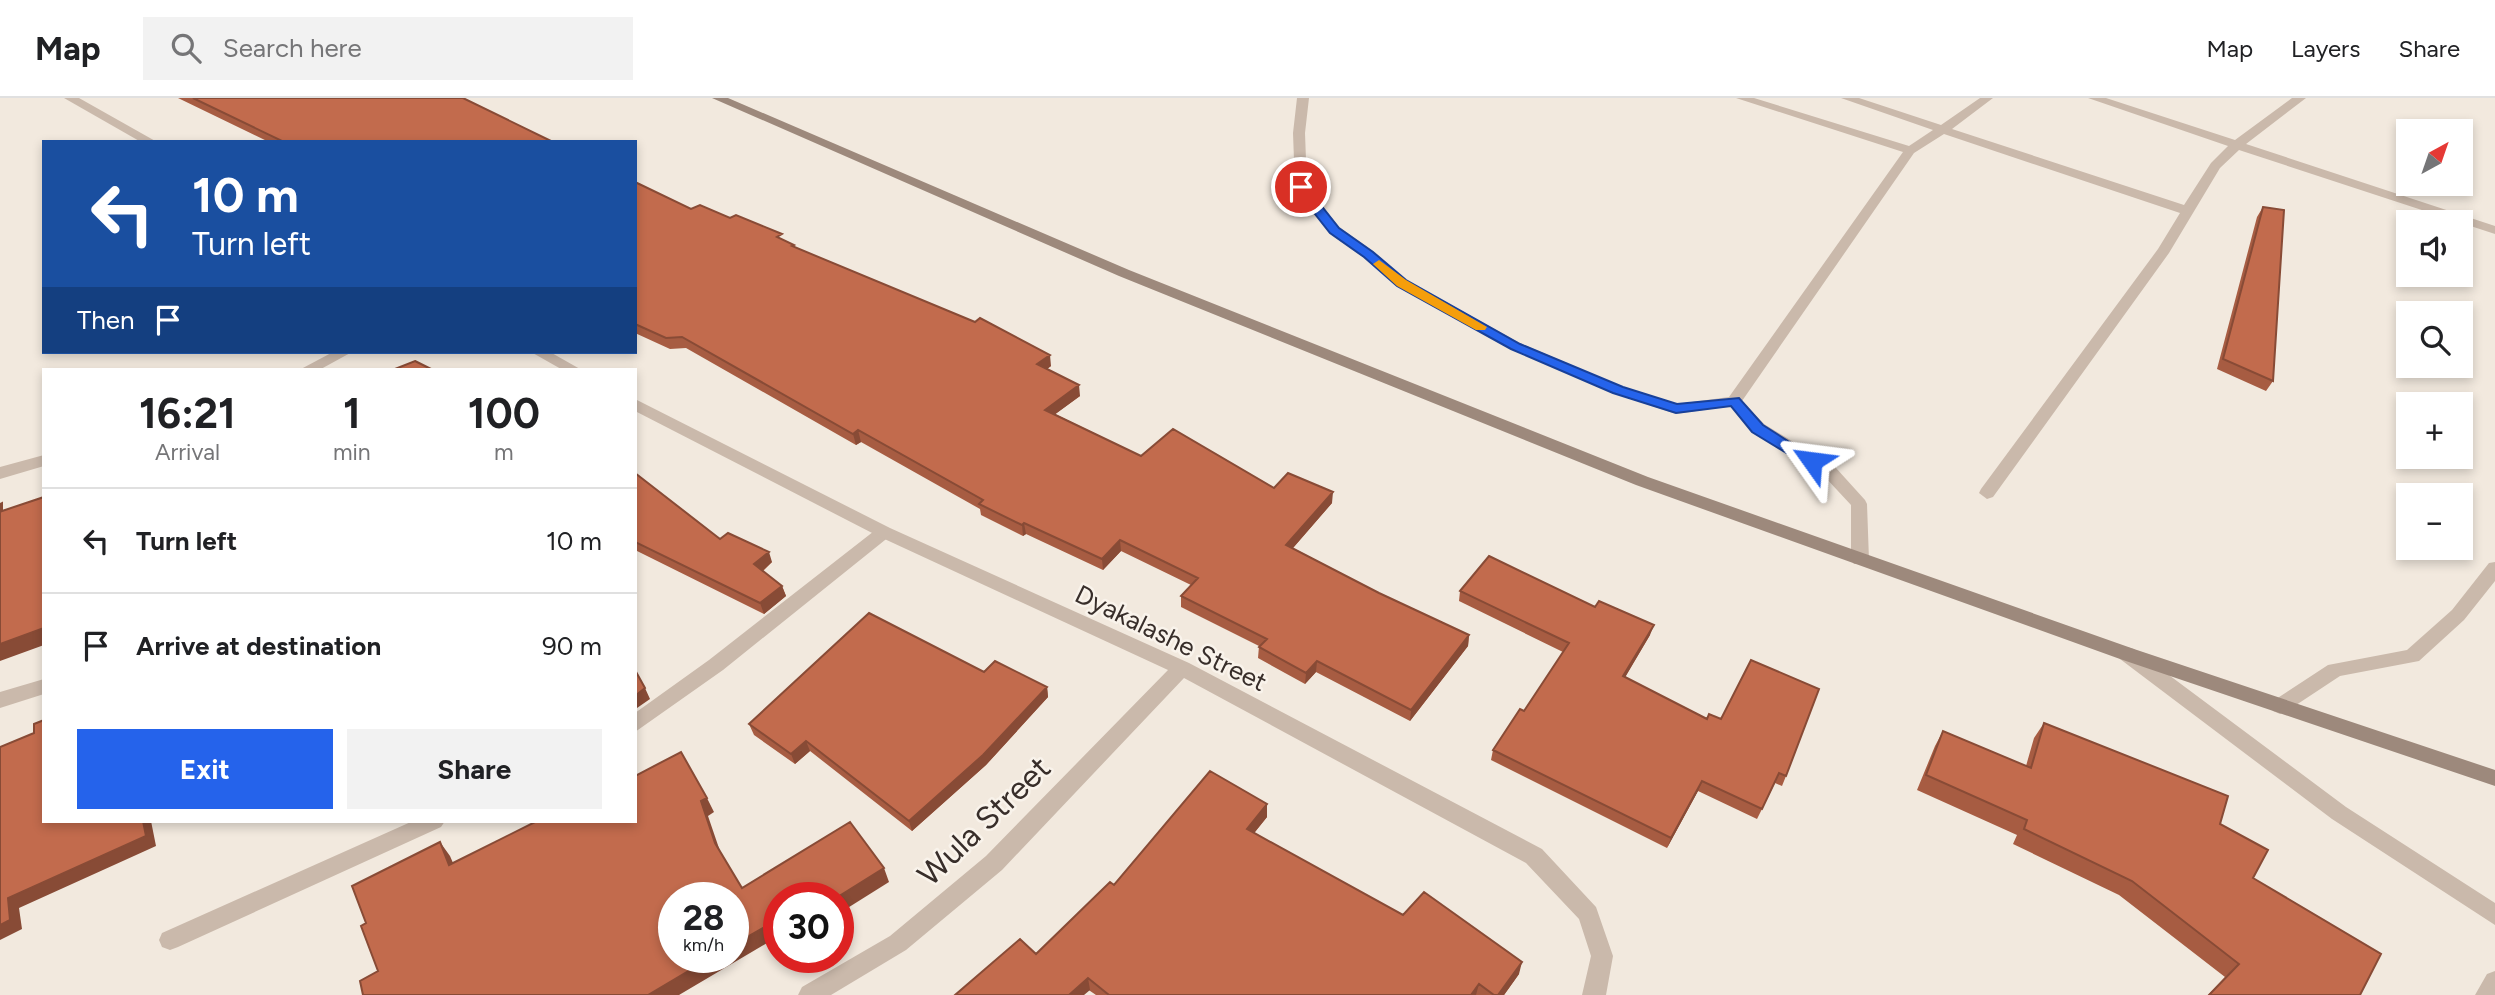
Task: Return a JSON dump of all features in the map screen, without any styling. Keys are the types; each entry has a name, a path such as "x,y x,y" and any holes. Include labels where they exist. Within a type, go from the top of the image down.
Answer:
{"main road":[{"path":"718,98 1124,273 1643,481 2127,654 2495,778"}],"street":[{"path":"70,98 146,140"},
{"path":"1303,98 1299,133 1301,187 1334,230 1368,254 1401,283 1515,346 1618,390 1676,409 1734,401 1910,150 1987,98"},
{"path":"1742,98 1910,150"},
{"path":"1847,98 2188,211"},
{"path":"2094,98 2495,230"},
{"path":"1987,494 2164,250 2215,166 2300,98"},
{"path":"311,368 340,354"},
{"path":"543,354 570,368"},
{"path":"1734,401 1758,428 1830,472 1859,504 1860,559"},
{"name":"Dyakalashe Street","path":"640,411 884,532 1181,668 1534,856 1588,914 1602,956 1594,995"},
{"path":"0,473 42,461"},
{"path":"637,723 695,681 884,532"},
{"path":"2280,706 2335,670 2412,656 2458,615 2495,568"},
{"path":"2127,654 2339,813 2495,915"},
{"name":"Wula Street","path":"810,995 898,943 994,863 1181,668"},
{"path":"0,700 42,687"},
{"path":"170,940 430,823"},
{"path":"2487,995 2495,982"}],"building":[{"path":"193,98 463,98 549,140 280,140"},
{"path":"637,183 691,209 700,205 730,218 736,215 782,234 777,237 794,245 792,246 975,322 980,318 1050,355 1037,364 1079,385 1045,410 1141,456 1173,429 1274,488 1288,473 1333,492 1286,545 1469,635 1411,710 1317,661 1306,673 1259,647 1267,639 1181,596 1198,578 1120,540 1102,559 1024,523 1022,525 979,504 983,500 858,430 853,434 682,337 666,338 637,325"},
{"path":"2263,207 2284,210 2273,381 2223,359"},
{"path":"415,361 429,368 398,368"},
{"path":"637,475 720,539 728,533 769,552 754,564 782,586 760,603 637,543"},
{"path":"42,498 42,629 0,644 2,503 2,511"},
{"path":"1489,556 1595,607 1599,601 1654,625 1623,676 1707,719 1709,714 1721,719 1751,660 1819,689 1786,776 1779,773 1762,809 1702,781 1671,838 1493,750 1520,709 1524,711 1569,643 1460,591"},
{"path":"869,613 984,672 995,661 1047,687 983,755 909,821 806,741 791,754 749,724"},
{"path":"637,674 645,688 637,694"},
{"path":"42,721 42,823 143,823 146,836 8,898 10,920 0,925 0,747 34,733 34,724"},
{"path":"2044,723 2228,796 2220,824 2268,850 2253,878 2381,954 2360,995 2209,995 2239,964 2132,881 2024,829 2027,820 1926,775 1943,731 2031,768"},
{"path":"681,752 707,798 701,801 715,843 738,882 658,882 658,973 685,973 648,995 363,995 360,981 378,971 361,926 366,923 352,886 440,842 449,865 533,823 637,823 637,775"},
{"path":"1210,771 1267,804 1247,829 1403,915 1424,892 1522,962 1498,995 1479,984 1471,995 1109,995 1088,978 1069,995 955,995 1020,939 1036,954 1110,882 1114,885"},
{"path":"850,822 884,868 854,887 854,882 763,882 763,928 749,936 749,884"}],"slow traffic":[{"path":"1379,264 1401,283 1480,327"}],"route":[{"path":"1301,187 1334,230 1368,254 1401,283 1515,346 1618,390 1676,409 1734,401 1758,428 1812,461"}]}
